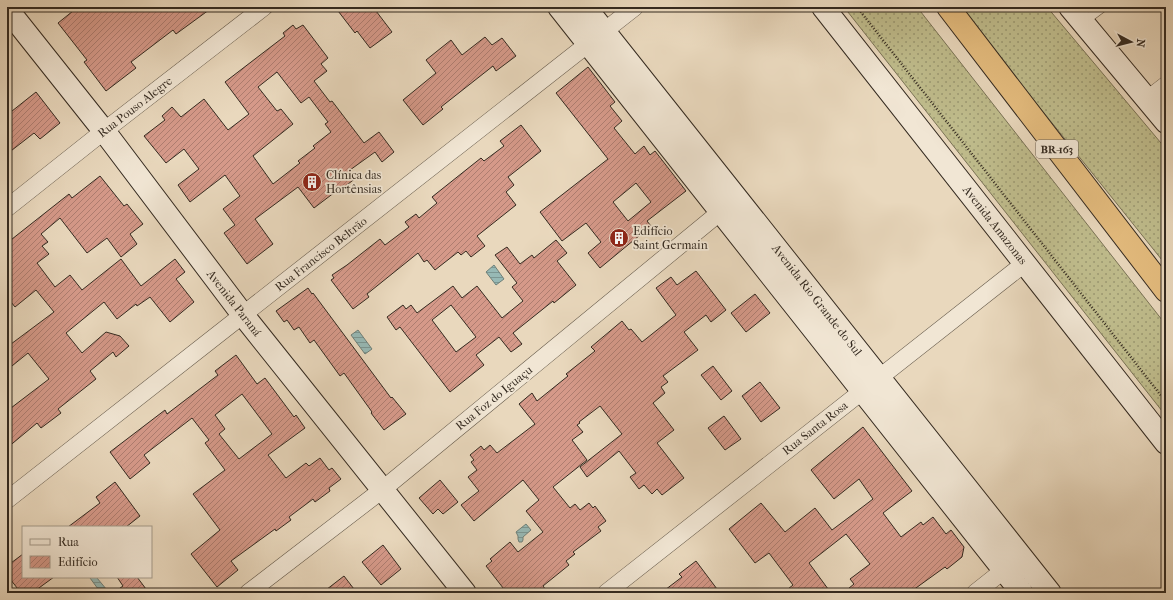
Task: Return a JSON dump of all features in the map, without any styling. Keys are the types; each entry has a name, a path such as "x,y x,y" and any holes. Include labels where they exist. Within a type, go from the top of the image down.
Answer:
{"highway":[{"name":"BR-163","path":"948,7 1166,292"}],"street":[{"name":"Rua Pouso Alegre","path":"7,208 264,7"},
{"name":"Avenida Rio Grande do Sul","path":"559,7 596,38 871,385 1050,593"},
{"name":"Avenida Rio Grande do Sul","path":"585,7 596,38"},
{"name":"Rua Francisco Beltrão","path":"7,500 635,7"},
{"name":"Avenida Amazonas","path":"823,7 1166,442"},
{"name":"Avenida Paraná","path":"7,10 104,131 243,315 465,593"},
{"path":"1076,14 1166,122"},
{"path":"1148,99 1166,85"},
{"name":"Rua Foz do Iguaçu","path":"248,593 382,490 729,205"},
{"name":"Rua Santa Rosa","path":"606,593 1025,263"},
{"name":"Avenida Rio Grande do Sul","path":"871,385 1022,593"},
{"path":"975,593 1004,570"}],"lane":[{"path":"1076,14 1103,7"}],"path":[{"path":"856,7 1166,402"}],"shaded area":[{"path":"844,7 917,7 1166,325 1166,416"},
{"path":"959,7 1047,7 1166,149 1166,265"}],"water":[{"path":"494,265 504,279 496,285 486,272"},
{"path":"358,330 372,349 365,354 351,335"},
{"path":"526,524 531,530 523,537 522,542 519,542 516,532"},
{"path":"90,578 97,578 107,590 101,593"}],"building":[{"path":"78,7 213,7 176,34 173,30 131,62 136,68 106,91 84,62 87,60 58,23"},
{"path":"335,7 373,7 392,32 370,48 357,31 355,33"},
{"path":"293,25 296,29 303,25 328,58 321,64 327,71 314,81 330,102 332,101 364,143 379,132 394,152 382,162 375,152 350,170 356,178 314,208 298,187 255,219 273,244 247,264 224,233 235,225 223,209 240,196 225,175 190,202 178,185 199,169 184,149 166,163 144,136 165,120 162,116 172,107 181,117 204,99 228,130 249,114 225,82 285,36 283,33","holes":["277,72 301,103 309,97 328,122 325,124 331,132 313,146 315,148 298,161 300,163 273,184 253,156 293,124 281,109 277,111 258,87"]},
{"path":"485,37 492,45 502,38 516,56 496,71 493,66 441,107 443,109 423,125 403,100 436,73 426,60 451,40 462,55"},
{"path":"588,67 615,102 610,106 622,121 614,128 635,154 644,146 650,155 655,151 686,191 647,221 651,226 600,268 588,253 601,242 586,223 562,241 540,212 608,159 556,93","holes":["636,183 651,202 628,221 613,202"]},
{"path":"36,92 60,123 40,139 34,133 7,154 7,115"},
{"path":"521,125 541,151 508,177 514,185 506,192 516,205 477,236 485,246 471,257 466,251 461,255 458,252 435,270 427,260 424,262 418,253 367,294 369,297 353,309 331,280 334,278 332,275 380,239 385,245 409,227 405,222 416,214 419,218 437,203 432,197 481,158 484,161 504,146 500,141"},
{"path":"100,176 124,206 127,204 143,224 130,234 137,244 121,257 107,238 87,253 60,218 41,234 48,242 42,246 49,254 37,263 55,287 70,275 82,290 121,259 141,286 175,259 185,272 176,279 194,302 170,322 150,297 137,306 136,304 117,319 104,302 66,333 82,353 106,332 120,336 129,346 116,357 113,352 90,371 96,379 58,409 61,413 41,428 37,423 7,448 7,411 49,379 28,353 7,370 7,347 54,312 36,290 15,307 7,297 7,243 69,194 72,198"},
{"path":"556,240 567,253 557,261 576,285 554,303 553,301 513,333 522,344 511,352 499,337 476,355 484,365 450,392 400,327 396,330 387,317 403,305 406,309 411,305 417,313 453,286 462,298 477,286 502,318 523,301 512,287 517,283 495,255 507,247 520,264 532,255 534,258","holes":["451,305 476,337 456,352 432,320"]},
{"path":"696,271 726,310 711,322 706,315 684,332 698,350 663,376 668,382 661,387 665,393 653,403 674,430 657,443 684,478 662,495 657,489 652,494 644,485 639,489 630,477 636,473 619,451 587,477 580,467 622,434 600,406 579,422 580,423 577,425 583,432 572,440 587,460 553,487 570,508 575,504 580,510 589,503 593,508 595,506 606,521 598,527 601,531 573,552 575,554 566,561 569,565 543,586 548,593 507,593 486,566 492,561 490,559 510,542 518,552 543,532 526,511 539,500 523,480 474,521 461,505 479,491 468,477 477,470 471,462 474,460 470,455 481,446 484,450 490,445 497,453 535,424 519,404 532,393 537,401 568,376 566,374 595,351 591,347 622,321 642,342 676,315 656,288 671,277 677,285"},
{"path":"308,288 391,398 392,397 406,414 384,430 344,373 340,376 314,340 310,343 299,327 294,330 287,320 284,322 276,311"},
{"path":"755,294 770,313 746,332 731,313"},
{"path":"236,355 257,384 265,378 294,417 296,415 305,428 268,455 286,478 306,463 309,466 320,458 329,470 332,468 341,479 329,488 330,491 315,502 313,499 289,517 291,520 276,531 275,529 231,561 238,570 217,587 191,554 220,530 193,494 225,470 205,443 209,440 192,418 144,455 150,463 130,479 110,452 165,410 167,414 218,375 215,371","holes":["242,394 272,434 239,459 219,434 225,429 215,415"]},
{"path":"713,366 732,391 721,400 701,375"},
{"path":"760,382 780,408 761,422 742,396"},
{"path":"724,416 741,439 725,450 708,428"},
{"path":"863,427 912,491 883,513 901,537 921,522 923,525 933,517 946,534 951,530 964,547 962,557 947,569 945,567 909,593 843,593 854,584 850,579 870,564 846,534 809,563 831,593 783,593 793,585 769,553 755,563 729,529 761,503 785,532 815,508 832,530 852,515 873,499 859,479 834,499 811,470"},
{"path":"440,480 458,502 443,514 438,509 433,514 419,498"},
{"path":"115,482 140,516 127,526 69,526 100,503 96,497"},
{"path":"383,545 401,569 381,585 362,562"},
{"path":"22,555 22,578 53,578 32,593 21,593 7,575 7,566"},
{"path":"696,561 720,593 661,593 682,577 679,574"},
{"path":"344,576 357,593 322,593"},
{"path":"118,578 138,578 149,593 113,593 123,586"}],"place":[{"name":"Clínica das Hortênsias","path":"312,182"},
{"name":"Edifício Saint Germain","path":"619,238"}]}
